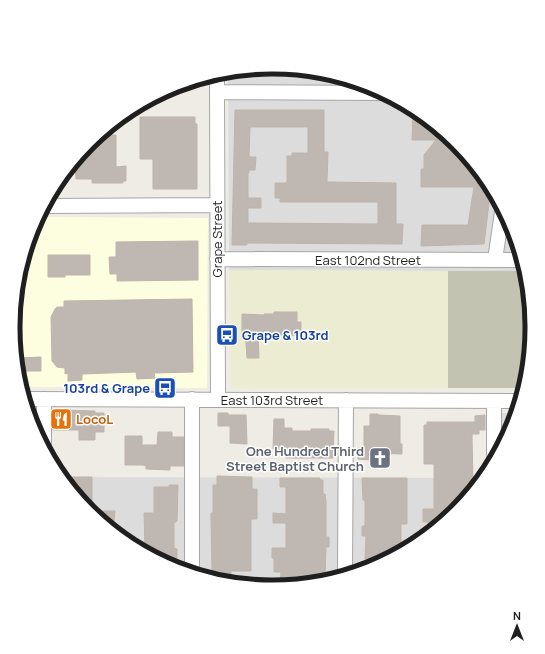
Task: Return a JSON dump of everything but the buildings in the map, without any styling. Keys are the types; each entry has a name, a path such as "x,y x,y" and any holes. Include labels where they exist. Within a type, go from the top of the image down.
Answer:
{"street":[{"path":"217,85 364,92"},
{"name":"Grape Street","path":"217,85 218,400"},
{"path":"53,202 217,205"},
{"path":"494,260 501,219"},
{"name":"East 102nd Street","path":"217,259 516,260"},
{"name":"East 103rd Street","path":"31,399 514,401"},
{"path":"44,399 44,435"},
{"path":"192,399 192,566"},
{"path":"345,569 346,400"},
{"path":"494,401 494,448"}],"shaded area":[{"path":"272,74 289,75 322,79 369,94 399,108 413,117 451,148 473,173 499,215 512,246 523,294 525,327 523,360 517,388 448,388 448,271 229,270 228,78"},
{"path":"45,217 208,218 207,388 28,387 22,360 21,344 20,327 22,294 33,246"},
{"path":"229,270 448,271 448,388 231,388"},
{"path":"448,271 518,271 523,294 525,327 523,360 517,388 448,388"},
{"path":"502,413 510,413 506,424 502,433"},
{"path":"69,477 475,478 451,506 439,517 399,546 369,560 338,571 322,575 272,580 223,575 207,571 176,560 146,546 106,517 94,506"}],"place":[{"name":"Grape & 103rd","path":"227,335"},
{"name":"103rd & Grape","path":"165,388"},
{"name":"LocoL","path":"61,419"},
{"name":"One Hundred Third Street Baptist Church","path":"380,458"}]}
